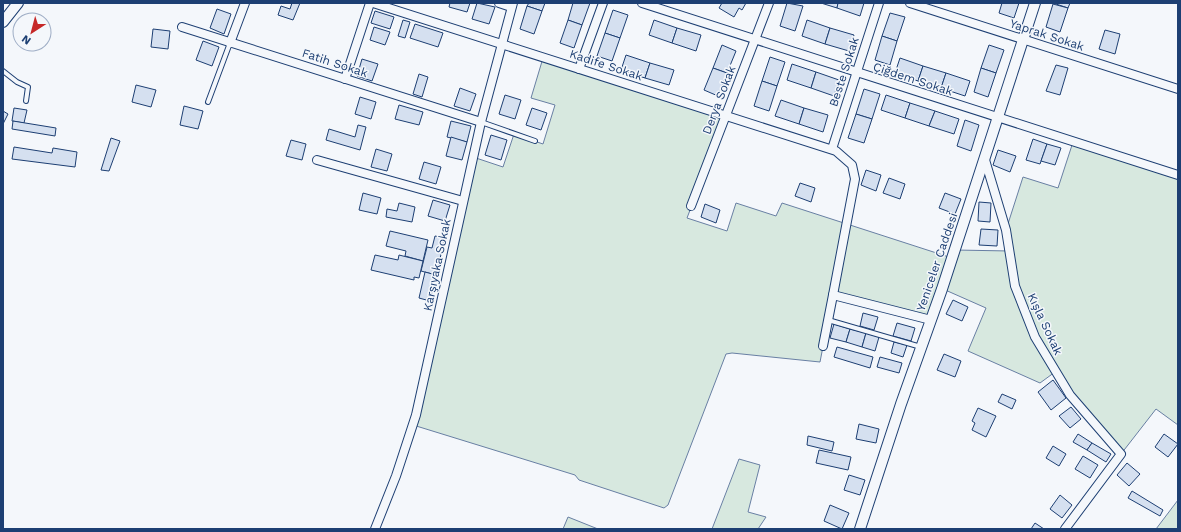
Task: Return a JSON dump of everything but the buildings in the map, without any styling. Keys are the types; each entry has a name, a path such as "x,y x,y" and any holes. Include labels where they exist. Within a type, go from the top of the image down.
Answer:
{"street":[{"path":"3,22 18,3"},
{"path":"230,42 245,3"},
{"path":"345,79 370,3"},
{"name":"Kadife Sokak","path":"373,3 501,45 832,149 841,154 852,164 855,179 823,346"},
{"path":"499,3 512,5"},
{"path":"579,69 602,3"},
{"name":"Çiğdem Sokak","path":"642,3 856,73 1178,175"},
{"name":"Derya Sokak","path":"691,206 769,3"},
{"name":"Beste Sokak","path":"832,149 879,3"},
{"name":"Yaprak Sokak","path":"910,3 1178,90"},
{"name":"Yeniceler Caddesi","path":"860,529 901,404 931,320 1035,3"},
{"name":"Karşıyaka Sokak","path":"375,529 396,476 416,415 481,122 512,5"},
{"name":"Fatih Sokak","path":"182,27 481,122"},
{"path":"317,160 463,202"},
{"name":"Kışla Sokak","path":"984,160 1006,230 1015,286 1035,337 1070,395 1121,454 1065,529"},
{"path":"833,295 931,320"}],"lane":[{"path":"208,102 230,42"},
{"path":"3,71 17,82 28,87 26,101"},
{"path":"481,122 536,141"},
{"path":"828,320 921,347"}],"shaded area":[{"path":"543,58 726,116 687,218 727,231 736,203 776,216 782,203 952,258 955,250 1010,251 1006,230 1023,177 1058,188 1073,142 1178,175 1178,425 1156,409 1121,454 1055,372 1040,383 968,351 986,308 943,289 931,320 833,295 820,362 732,353 726,354 668,505 664,508 579,480 575,475 413,425 473,157 503,167 514,134 543,144 555,105 531,98"},
{"path":"739,459 760,465 748,512 766,517 758,529 712,529"},
{"path":"1178,500 1178,529 1156,529"},
{"path":"568,517 598,529 563,529"}]}
